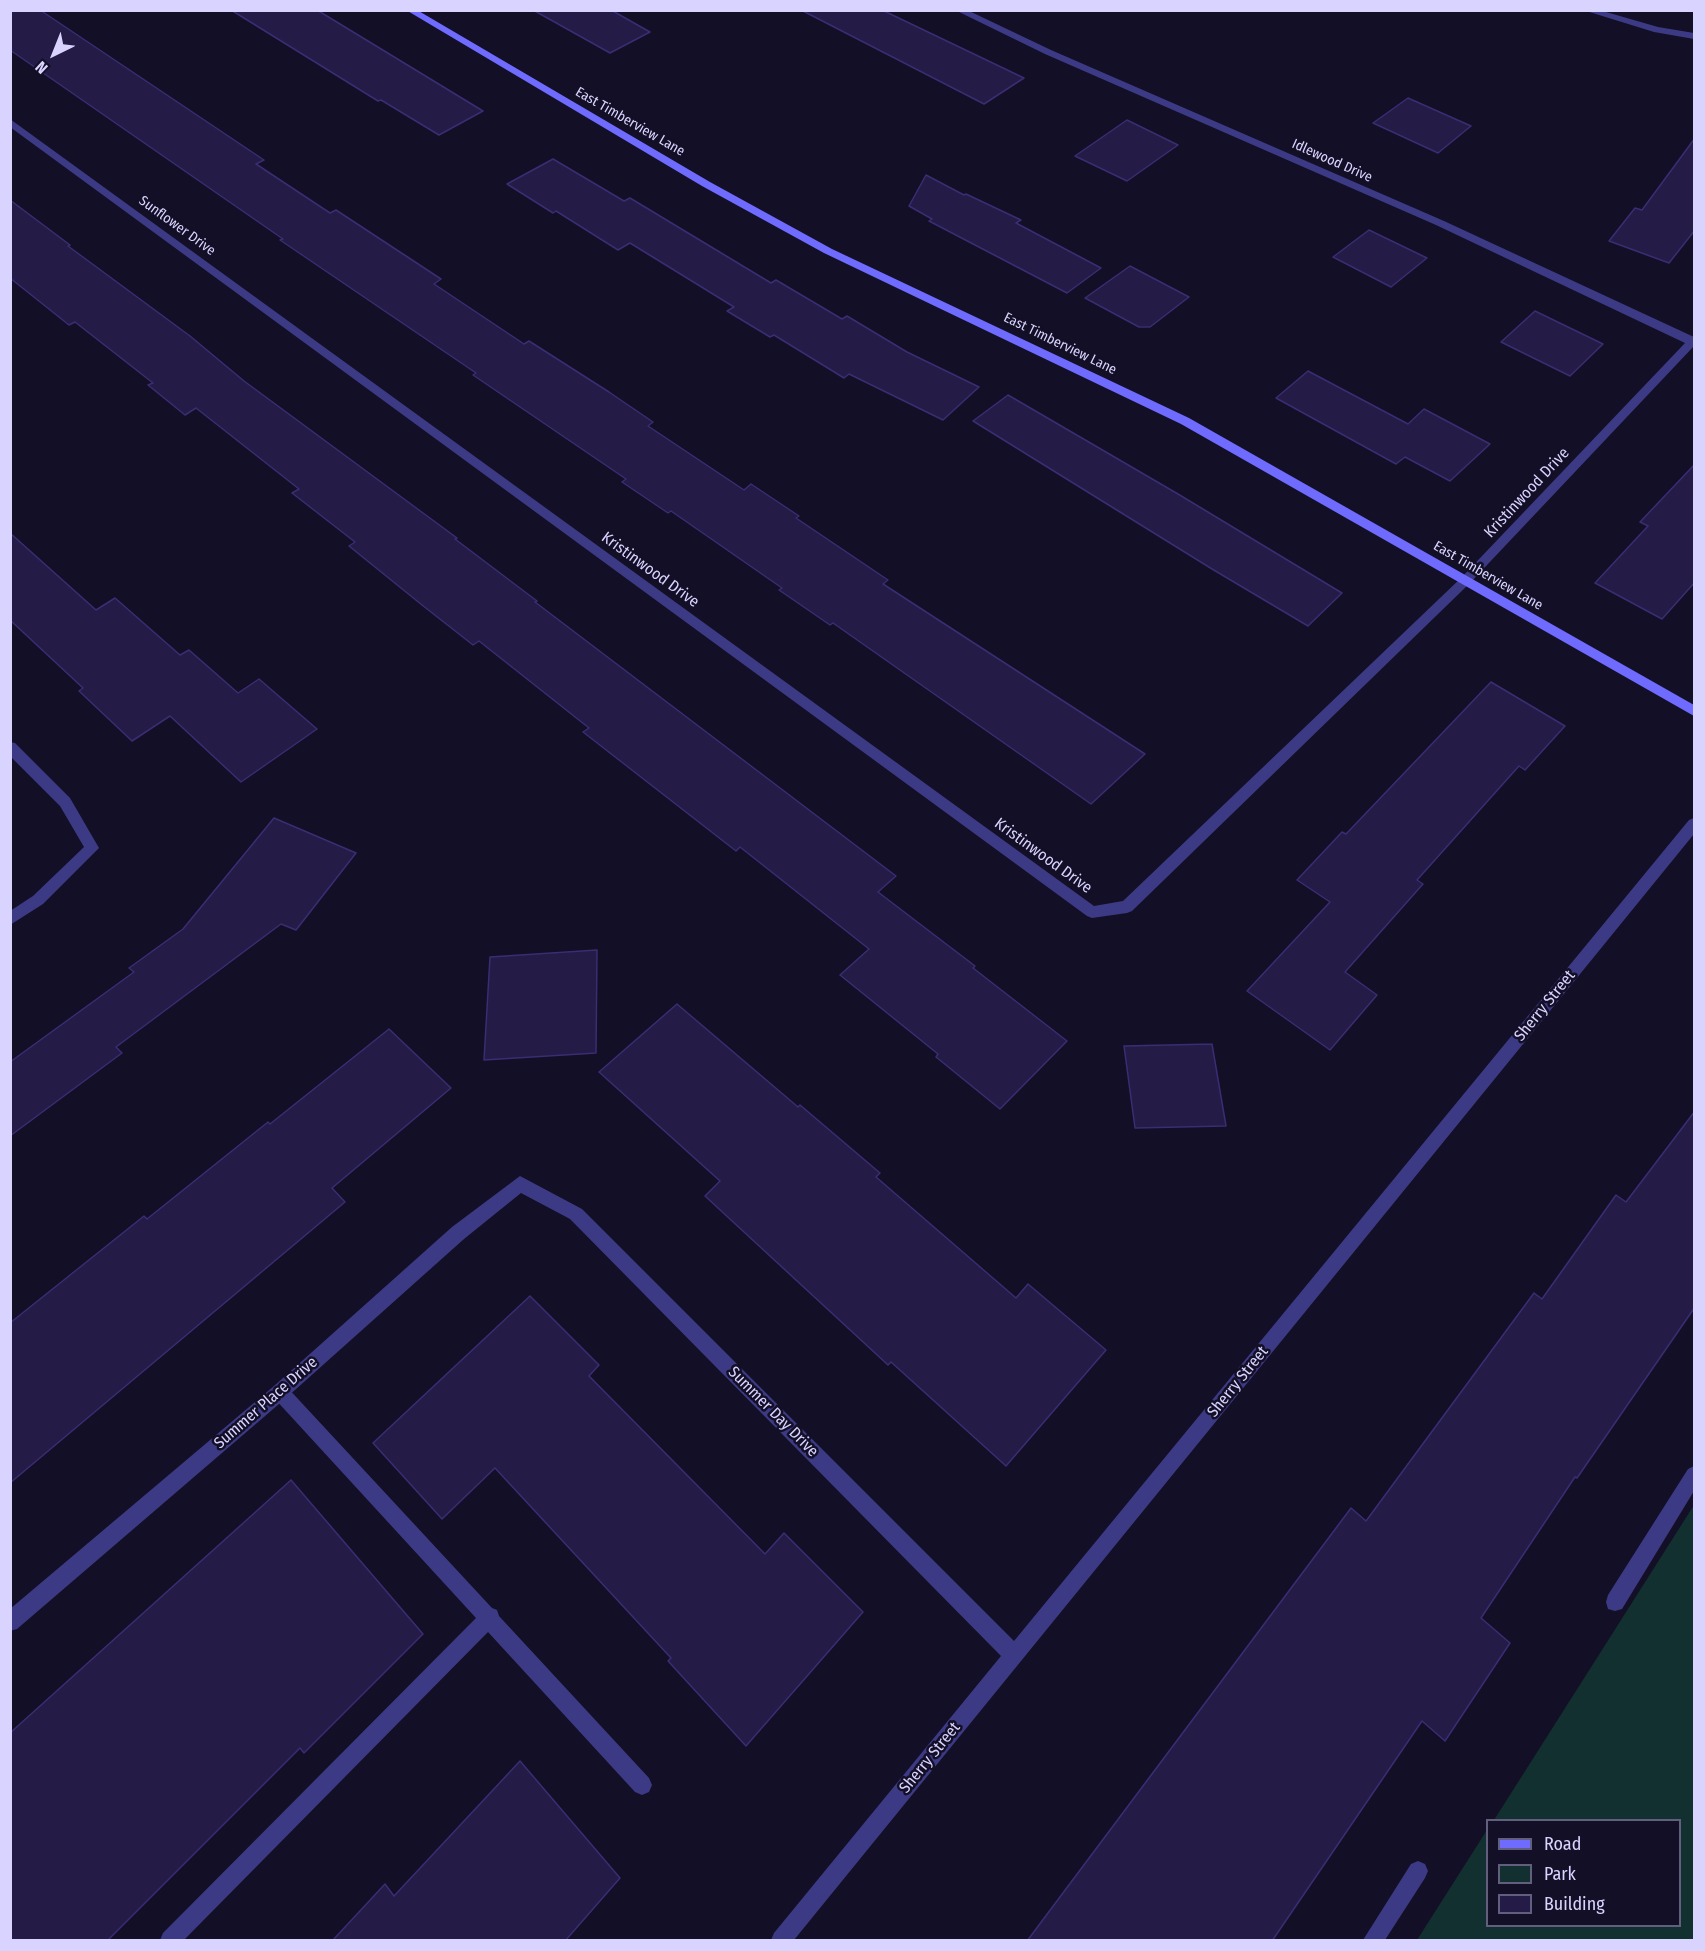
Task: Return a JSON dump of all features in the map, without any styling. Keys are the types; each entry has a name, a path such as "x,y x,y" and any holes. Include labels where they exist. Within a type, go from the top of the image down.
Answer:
{"street":[{"name":"East Timberview Lane","path":"410,10 696,178 828,251 1185,421 1695,711"},
{"name":"Idlewood Drive","path":"958,10 1048,52 1440,223 1694,341"},
{"path":"1587,10 1657,30 1695,36"},
{"name":"Sunflower Drive","path":"10,122 326,354"},
{"name":"Kristinwood Drive","path":"326,354 1092,912 1127,907 1466,580 1694,341"},
{"path":"10,747 65,802 92,848 38,900 10,919"},
{"name":"Sherry Street","path":"781,1941 1695,824"},
{"name":"Summer Day Drive","path":"520,1184 576,1214 1014,1655"},
{"name":"Summer Place Drive","path":"10,1622 280,1392 458,1233 520,1184"},
{"path":"280,1392 490,1617 642,1785"},
{"path":"1615,1602 1695,1475"},
{"path":"170,1941 490,1617"},
{"path":"1373,1941 1418,1871"}],"green space":[{"path":"1694,1505 1694,1940 1417,1940 1486,1832 1486,1927 1681,1927 1681,1819 1495,1819"}],"building":[{"path":"10,10 40,10 264,160 256,164 330,213 336,210 441,279 434,284 524,344 529,341 609,392 653,422 648,426 744,490 751,484 799,516 796,518 888,580 883,584 1145,754 1091,804 833,623 830,625 779,590 782,588 671,511 668,513 622,482 626,479 473,375 476,373 280,240 283,239 10,50"},
{"path":"231,10 317,10 483,111 439,135 381,100 378,101"},
{"path":"533,10 611,10 650,32 610,53"},
{"path":"801,10 882,10 1024,78 984,104"},
{"path":"1408,98 1471,126 1438,153 1373,123"},
{"path":"1127,120 1178,145 1127,181 1075,156"},
{"path":"1695,138 1695,230 1669,263 1609,241 1635,208 1642,210"},
{"path":"553,159 624,201 630,198 771,283 776,280 842,319 847,316 907,352 979,387 943,420 849,374 844,378 774,335 770,337 727,311 734,307 630,243 618,250 556,211 553,213 507,184"},
{"path":"926,175 964,195 1021,220 1016,223 1101,268 1067,293 929,221 932,219 909,206"},
{"path":"10,200 190,336 244,381 457,538 455,539 537,601 535,602 896,876 878,892 975,966 973,968 1067,1041 1000,1109 936,1057 938,1054 840,975 869,949 740,847 736,851 583,732 589,728 479,641 473,645 422,605 349,546 355,542 292,493 299,489 196,408 185,415 148,385 153,383 75,322 69,325 10,278"},
{"path":"1369,230 1427,258 1391,287 1333,257"},
{"path":"1130,266 1189,297 1150,327 1139,327 1085,298"},
{"path":"1535,311 1603,344 1570,376 1501,342"},
{"path":"1308,371 1408,424 1424,409 1490,444 1450,481 1405,457 1396,464 1276,398"},
{"path":"1008,395 1342,593 1308,626 973,421"},
{"path":"1695,464 1695,582 1662,619 1595,583 1648,526 1640,522"},
{"path":"10,533 96,610 115,598 180,655 189,650 238,693 259,679 317,729 241,782 170,716 132,741 79,691 83,688 10,620"},
{"path":"1491,682 1565,726 1525,770 1519,766 1417,880 1423,884 1345,972 1377,995 1330,1050 1247,991 1330,902 1297,880 1342,832 1346,834"},
{"path":"274,818 356,853 296,930 281,924 116,1047 122,1053 10,1136 10,1062 134,972 129,968 183,929"},
{"path":"597,950 596,1053 484,1060 490,957"},
{"path":"677,1004 880,1173 876,1177 1016,1298 1028,1284 1106,1350 1006,1466 891,1362 888,1365 705,1196 720,1181 599,1072"},
{"path":"389,1029 451,1088 332,1188 345,1202 10,1483 10,1323 144,1216 147,1219"},
{"path":"1212,1044 1226,1126 1135,1128 1124,1046"},
{"path":"1695,1111 1695,1307 1577,1478 1575,1477 1481,1618 1510,1643 1445,1741 1422,1721 1272,1941 1027,1941 1351,1508 1366,1521 1534,1293 1542,1299 1616,1195 1626,1202"},
{"path":"530,1296 599,1365 589,1376 765,1554 784,1533 863,1612 746,1746 668,1661 671,1658 495,1468 442,1519 373,1443"},
{"path":"291,1480 423,1634 304,1753 300,1748 107,1941 10,1941 10,1733"},
{"path":"520,1761 620,1878 565,1941 332,1941 385,1884 394,1896"}]}
